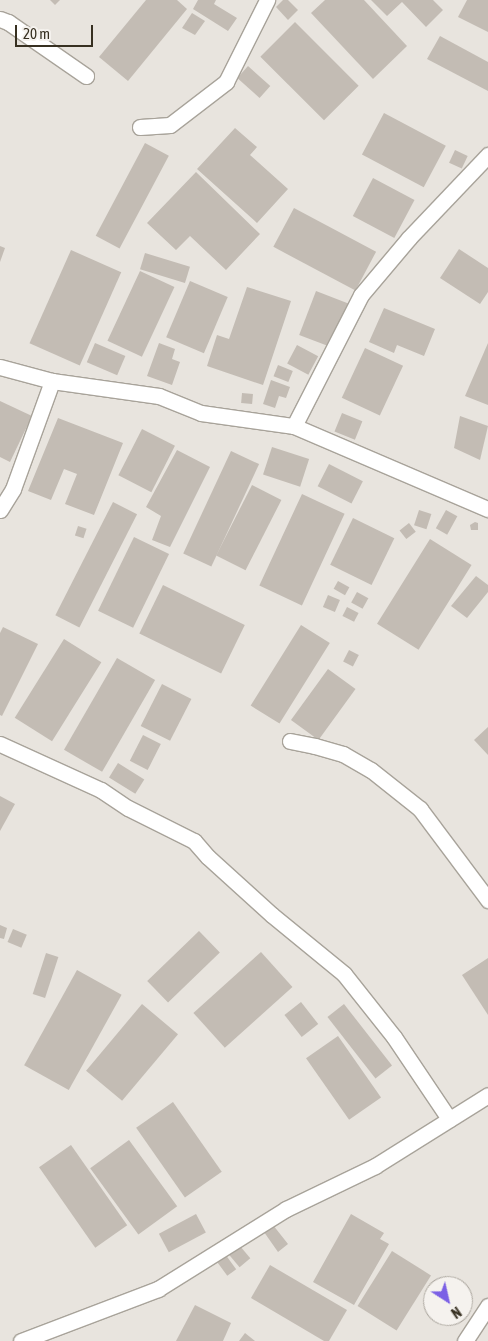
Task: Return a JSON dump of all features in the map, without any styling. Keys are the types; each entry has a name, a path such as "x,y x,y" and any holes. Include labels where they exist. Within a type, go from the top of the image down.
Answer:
{"street":[{"path":"140,128 170,125 226,82 267,0"},
{"path":"0,19 8,22 86,76"},
{"path":"294,426 361,295 409,238 488,155"},
{"path":"0,367 52,381 159,396 201,413 294,426 488,509"},
{"path":"0,510 13,489 52,381"},
{"path":"290,742 315,746 343,754 371,770 420,809 488,900"},
{"path":"0,744 101,790 128,808 194,840 208,857 272,915 344,974 394,1037 449,1119"},
{"path":"21,1341 158,1289 286,1209 375,1166 488,1095"},
{"path":"465,1341 488,1306"}],"building":[{"path":"50,0 60,0 55,5"},
{"path":"146,0 177,0 187,9 128,81 99,57"},
{"path":"198,0 216,0 214,4 237,18 228,31 193,9"},
{"path":"283,0 288,0 298,10 288,20 276,7"},
{"path":"325,0 364,0 407,46 373,79 311,13"},
{"path":"371,0 433,0 443,10 426,27 402,2 387,16"},
{"path":"467,0 488,0 488,32 458,17"},
{"path":"192,13 205,21 195,35 182,28"},
{"path":"295,22 359,86 324,120 260,57"},
{"path":"440,36 488,62 488,91 427,59"},
{"path":"248,66 270,86 260,98 237,78"},
{"path":"384,113 446,146 424,187 362,154"},
{"path":"235,128 257,147 250,155 288,189 257,223 197,169"},
{"path":"145,143 169,156 120,248 96,236"},
{"path":"455,150 468,156 462,169 449,163"},
{"path":"196,172 260,234 226,270 190,236 176,250 147,223"},
{"path":"373,178 414,200 394,238 353,216"},
{"path":"294,208 376,252 355,291 273,247"},
{"path":"0,246 5,248 0,262"},
{"path":"459,249 488,268 488,292 480,304 440,278"},
{"path":"71,250 121,272 80,366 30,343"},
{"path":"145,253 190,267 185,283 140,269"},
{"path":"140,271 174,287 142,357 107,341"},
{"path":"190,281 228,297 204,353 166,337"},
{"path":"247,287 291,301 263,385 207,366 217,335 229,339"},
{"path":"316,291 350,304 333,348 299,335"},
{"path":"384,308 435,329 424,356 397,345 394,353 369,342"},
{"path":"95,343 125,356 117,375 87,362"},
{"path":"159,343 175,349 172,359 180,362 172,385 147,376"},
{"path":"488,343 488,405 465,396"},
{"path":"297,345 318,356 308,375 287,364"},
{"path":"365,348 403,366 380,416 342,398"},
{"path":"278,365 293,371 288,382 274,376"},
{"path":"271,380 290,387 286,398 279,396 275,408 263,404"},
{"path":"242,393 253,394 252,404 241,403"},
{"path":"0,401 32,416 10,462 0,457"},
{"path":"342,413 362,421 355,440 335,432"},
{"path":"460,416 488,426 480,460 454,448"},
{"path":"58,418 123,443 94,515 65,504 77,474 64,469 51,500 28,491"},
{"path":"142,429 175,446 151,492 118,475"},
{"path":"272,447 309,459 300,487 263,475"},
{"path":"177,450 210,467 170,547 152,540 161,516 146,507"},
{"path":"231,451 259,464 211,567 183,553"},
{"path":"329,464 363,481 352,504 318,486"},
{"path":"252,485 281,500 246,570 216,555"},
{"path":"302,494 345,514 302,605 259,586"},
{"path":"113,502 137,514 79,627 55,615"},
{"path":"419,510 431,514 426,529 414,525"},
{"path":"446,510 457,516 447,535 436,528"},
{"path":"353,518 394,538 372,585 330,565"},
{"path":"475,522 478,523 478,530 471,530 470,525"},
{"path":"409,523 416,532 406,539 400,530"},
{"path":"78,526 87,529 83,538 75,536"},
{"path":"134,537 169,554 133,628 98,611"},
{"path":"430,539 472,565 419,650 377,624"},
{"path":"476,576 488,585 488,592 467,618 451,606"},
{"path":"338,581 349,587 345,595 334,589"},
{"path":"163,585 245,625 221,673 139,634"},
{"path":"357,592 368,598 363,609 351,602"},
{"path":"328,595 340,600 335,612 323,607"},
{"path":"347,607 359,613 354,622 342,616"},
{"path":"301,625 330,643 279,724 251,706"},
{"path":"3,627 38,644 2,716 0,715 0,633"},
{"path":"64,639 101,662 52,741 15,718"},
{"path":"349,650 359,655 353,667 343,662"},
{"path":"117,658 155,680 102,772 64,750"},
{"path":"328,669 356,689 318,740 291,720"},
{"path":"162,684 191,699 170,741 141,726"},
{"path":"488,727 488,755 474,740"},
{"path":"143,735 161,744 148,770 130,761"},
{"path":"118,763 144,779 135,794 109,777"},
{"path":"0,796 15,804 0,831"},
{"path":"0,925 7,928 4,939 0,938"},
{"path":"13,929 27,935 21,948 8,942"},
{"path":"199,931 220,953 168,1003 147,981"},
{"path":"261,952 292,987 225,1048 193,1013"},
{"path":"46,953 58,957 45,998 33,994"},
{"path":"488,958 488,1015 462,975"},
{"path":"77,970 122,995 69,1090 24,1065"},
{"path":"301,1002 318,1024 302,1037 284,1015"},
{"path":"142,1004 178,1034 122,1101 86,1071"},
{"path":"344,1004 392,1065 375,1078 327,1017"},
{"path":"338,1036 381,1097 349,1120 306,1058"},
{"path":"173,1102 222,1172 185,1197 136,1128"},
{"path":"129,1140 177,1206 138,1235 90,1168"},
{"path":"71,1145 127,1225 95,1248 39,1167"},
{"path":"196,1214 206,1233 169,1252 159,1234"},
{"path":"351,1214 384,1233 380,1239 389,1244 354,1305 313,1282"},
{"path":"273,1225 288,1244 278,1252 264,1232 266,1231 264,1228"},
{"path":"240,1246 250,1258 240,1267 229,1255"},
{"path":"392,1251 431,1275 423,1276 423,1288 397,1330 358,1306"},
{"path":"225,1254 236,1269 227,1276 216,1260"},
{"path":"270,1265 347,1310 329,1341 324,1341 251,1298"},
{"path":"195,1305 231,1323 223,1341 176,1341"},
{"path":"245,1333 255,1341 239,1341"}]}
